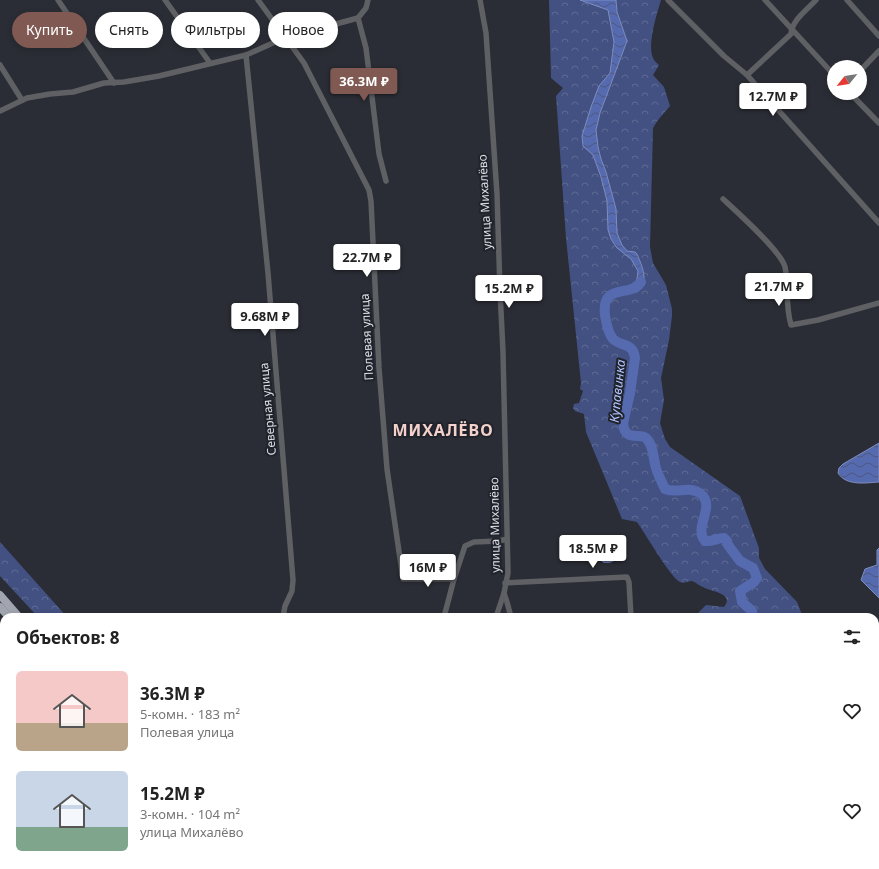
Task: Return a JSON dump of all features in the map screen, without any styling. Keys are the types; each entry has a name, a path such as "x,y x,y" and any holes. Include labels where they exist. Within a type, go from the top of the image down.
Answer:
{"highway":[{"path":"0,595 16,613"}],"street":[{"path":"58,0 114,83"},
{"path":"165,0 210,63"},
{"name":"Полевая улица","path":"258,0 268,15"},
{"path":"338,23 358,18 366,8 368,0"},
{"name":"улица Михалёво","path":"480,0 486,33 497,194 503,352 508,573 504,593 497,613"},
{"path":"669,0 724,56 747,75 879,223"},
{"path":"765,0 827,67"},
{"path":"747,75 791,34 795,22 816,0"},
{"path":"846,0 879,36"},
{"path":"358,18 366,48 379,154 386,181"},
{"path":"0,111 22,100 50,94 73,92 98,85 159,76 246,55 268,45"},
{"name":"Полевая улица","path":"292,48 304,63 366,185 371,201 379,368 387,469 403,579 454,579"},
{"path":"867,64 879,51"},
{"name":"Северная улица","path":"246,55 268,273 293,580 292,591 284,606 283,613"},
{"path":"0,65 22,100"},
{"path":"857,100 879,123"},
{"path":"723,199 782,259 785,269 788,313 791,325 818,320 879,303"},
{"path":"445,613 465,546 474,542 499,541 507,539"},
{"path":"505,583 627,577 629,582 631,613"},
{"path":"504,593 510,613"}],"green space":[{"path":"549,0 580,0 608,9 614,42 610,73 599,87 584,129 588,149 593,155 601,177 607,201 608,230 611,239 617,248 631,259 638,271 637,279 632,287 641,289 644,276 637,254 627,251 622,245 617,233 616,209 601,159 596,130 600,113 627,41 617,12 616,0 661,0 655,21 651,52 653,59 659,65 653,75 664,87 670,106 653,128 650,247 653,263 666,285 672,309 672,316 669,340 661,378 664,400 660,423 665,439 670,447 740,496 759,548 759,558 765,569 797,602 801,613 698,613 706,605 724,607 727,602 726,599 721,594 692,581 683,583 680,582 664,564 637,522 622,519 586,432 584,414 575,411 573,408 574,404 579,403 583,391 580,389 581,383 566,238 556,96 563,88 551,78"},
{"path":"0,542 63,613 34,613 0,576"}],"water":[{"path":"580,0 616,0 617,12 627,41 600,113 596,130 601,159 616,209 617,233 622,245 627,251 635,252 637,254 643,269 643,284 637,292 631,290 637,279 638,271 631,259 617,248 611,239 608,230 607,201 601,177 593,155 583,146 582,136 591,107 599,86 610,73 614,42 608,10"},
{"path":"879,443 879,482 856,483 841,477 838,473 839,468 843,464"},
{"path":"611,541 616,558 610,562 603,562 599,552 599,542"},
{"path":"879,548 879,598 861,580 865,569 877,565 877,550"}],"waterway":[{"name":"Купавинка","path":"641,282 636,287 612,294 608,298 605,305 606,321 611,337 632,349 635,358 630,393 623,423 624,429 629,435 643,436 649,441 657,471 665,489 675,491 693,490 697,491 705,499 706,511 701,530 705,541 724,538 740,561 753,568 757,578 754,582 740,591 742,602 752,613"}],"district":[{"name":"МИХАЛЁВО","path":"443,430"}]}
